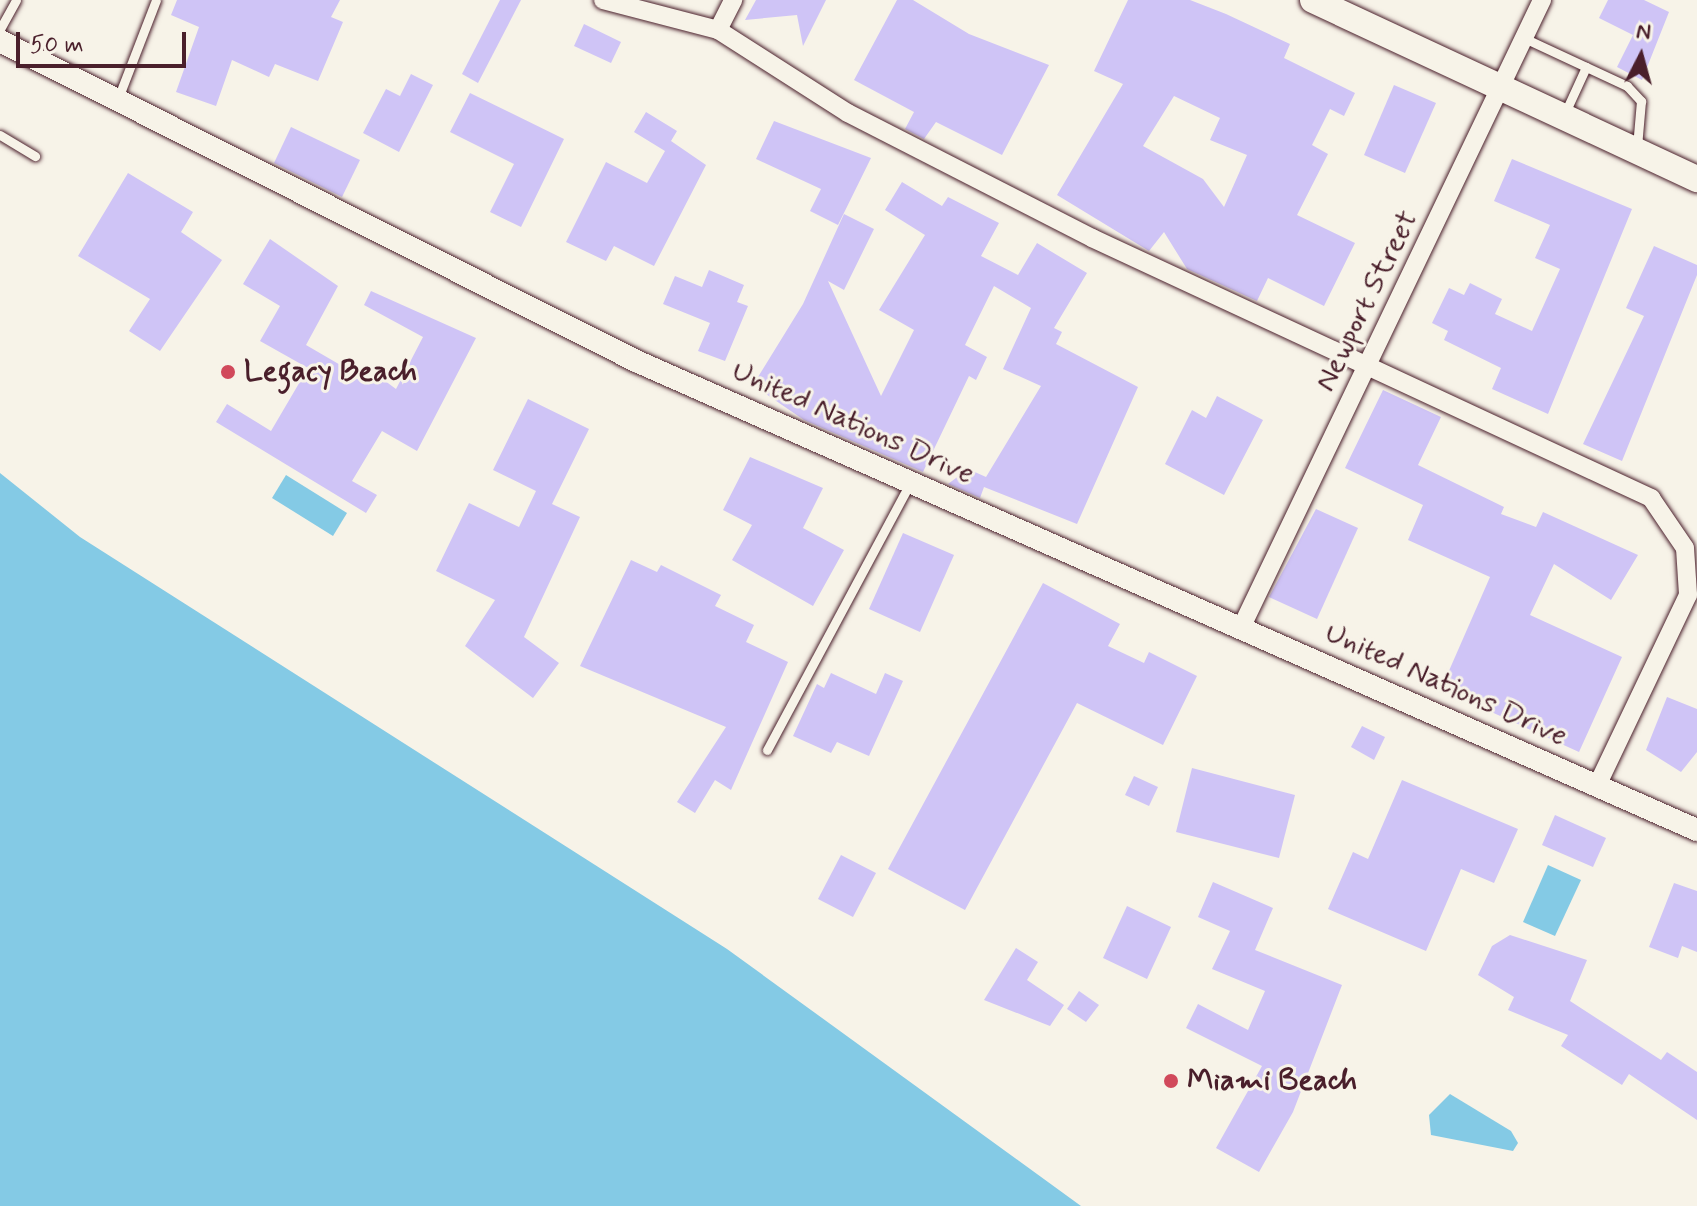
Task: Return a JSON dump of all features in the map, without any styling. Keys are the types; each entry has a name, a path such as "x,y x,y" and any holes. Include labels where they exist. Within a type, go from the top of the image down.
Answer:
{"main road":[{"path":"1313,0 1697,179"}],"street":[{"path":"603,0 718,30 848,113 1092,238 1368,363 1651,498 1669,514 1692,570 1688,595 1597,786"},
{"path":"718,30 733,0"},
{"name":"Newport Street","path":"1242,626 1542,0"},
{"name":"United Nations Drive","path":"0,41 115,104 636,361 1242,626 1697,830"}],"lane":[{"path":"0,29 16,0"},
{"path":"115,104 156,0"},
{"path":"1524,38 1627,86 1641,101 1636,150"},
{"path":"1564,115 1586,67"},
{"path":"0,135 35,156"},
{"path":"767,750 911,481"}],"water":[{"path":"0,473 80,537 727,949 1081,1206 0,1206"},
{"path":"286,475 347,513 333,536 272,498"},
{"path":"1548,865 1581,880 1555,936 1523,922"},
{"path":"1450,1094 1511,1131 1518,1143 1513,1151 1431,1135 1429,1115"}],"building":[{"path":"177,0 340,0 331,17 343,22 318,81 275,64 269,77 232,60 216,106 176,92 199,27 171,15"},
{"path":"500,0 521,0 478,83 462,74"},
{"path":"756,0 826,0 803,46 797,15 745,20"},
{"path":"897,0 913,0 969,34 1049,65 1002,155 936,122 924,139 905,129 914,112 854,80"},
{"path":"1128,0 1190,0 1290,44 1284,58 1355,93 1344,116 1330,109 1312,145 1328,154 1297,215 1355,243 1324,306 1268,278 1257,301 1187,269 1164,232 1149,251 1057,195 1123,84 1094,71","holes":["1174,96 1220,118 1210,140 1247,155 1224,207 1203,179 1143,146"]},
{"path":"1608,0 1644,0 1669,12 1642,80 1617,67 1633,35 1599,18"},
{"path":"584,24 621,42 611,63 574,46"},
{"path":"411,74 433,85 399,152 363,133 386,89 400,96"},
{"path":"1394,85 1436,103 1405,173 1364,155"},
{"path":"470,93 564,139 521,227 490,212 514,164 450,132"},
{"path":"646,112 677,131 671,141 706,165 654,266 614,246 606,261 566,242 606,162 647,183 665,151 634,132"},
{"path":"774,121 871,158 838,225 810,211 821,189 756,159"},
{"path":"291,127 360,160 342,197 274,163"},
{"path":"1512,159 1632,209 1548,414 1492,389 1501,368 1444,340 1448,331 1432,323 1449,288 1464,295 1470,283 1502,299 1495,314 1532,331 1560,269 1535,258 1550,225 1494,201"},
{"path":"128,173 193,212 181,232 222,260 160,351 129,331 150,299 78,256"},
{"path":"902,182 942,206 948,197 999,223 981,256 1018,275 1037,243 1087,273 1054,328 1062,332 1056,344 1138,387 1077,524 984,487 980,498 948,484 968,469 986,477 1041,386 1003,369 1031,308 994,286 965,345 987,357 976,380 969,376 923,472 804,420 753,385 803,304 844,214 874,229 844,290 828,281 881,396 914,330 879,310 925,235 885,210"},
{"path":"270,239 338,286 306,345 361,377 377,375 396,389 423,337 364,305 371,291 476,338 417,451 382,431 352,481 377,495 366,513 216,422 227,404 271,431 308,368 260,341 280,306 243,284"},
{"path":"1654,246 1697,265 1697,275 1622,461 1583,444 1644,316 1626,308"},
{"path":"709,270 744,285 737,302 748,306 725,361 698,351 710,323 663,304 675,276 702,287"},
{"path":"1383,390 1441,417 1418,465 1504,507 1501,514 1536,527 1543,512 1638,555 1611,600 1554,564 1530,615 1622,657 1579,752 1441,689 1490,577 1408,540 1423,505 1345,468"},
{"path":"1217,396 1263,420 1224,495 1165,464 1192,410 1206,418"},
{"path":"528,399 589,429 552,504 580,517 524,637 559,663 533,698 465,646 495,600 436,571 469,503 519,527 536,491 493,470"},
{"path":"750,457 823,488 803,528 844,550 813,606 732,560 752,525 723,510"},
{"path":"1316,509 1358,528 1317,619 1269,597"},
{"path":"903,533 954,555 920,632 869,609"},
{"path":"631,560 657,572 661,565 721,595 715,606 754,625 746,642 788,662 731,790 715,780 695,813 677,802 726,727 580,666"},
{"path":"1043,583 1120,624 1108,646 1144,663 1149,652 1197,676 1163,745 1077,703 965,910 888,869"},
{"path":"831,673 876,694 885,673 903,681 869,756 837,742 831,753 793,736 817,684 824,688"},
{"path":"1667,697 1697,709 1697,752 1681,772 1646,750"},
{"path":"1362,726 1385,737 1374,760 1351,747"},
{"path":"1192,768 1295,795 1279,858 1176,832"},
{"path":"1134,776 1158,787 1149,806 1125,795"},
{"path":"1402,780 1518,829 1494,883 1461,869 1426,951 1328,909 1353,852 1368,859"},
{"path":"1555,815 1606,838 1593,867 1542,845"},
{"path":"841,855 876,873 853,917 818,899"},
{"path":"1213,882 1273,908 1255,950 1342,985 1293,1112 1259,1172 1216,1148 1262,1066 1186,1028 1198,1004 1248,1030 1265,991 1212,969 1230,931 1198,917"},
{"path":"1674,883 1697,891 1697,952 1682,946 1678,958 1649,947"},
{"path":"1127,906 1171,927 1147,979 1103,958"},
{"path":"1510,935 1587,960 1570,1001 1661,1060 1667,1052 1697,1072 1697,1120 1629,1074 1622,1085 1561,1046 1568,1035 1508,1010 1514,997 1478,975 1492,946"},
{"path":"1016,948 1038,962 1027,980 1064,1005 1050,1026 984,1000"},
{"path":"1079,991 1099,1005 1086,1022 1067,1009"}],"place":[{"name":"Legacy Beach","path":"228,372"},
{"name":"Miami Beach","path":"1171,1081"}]}
